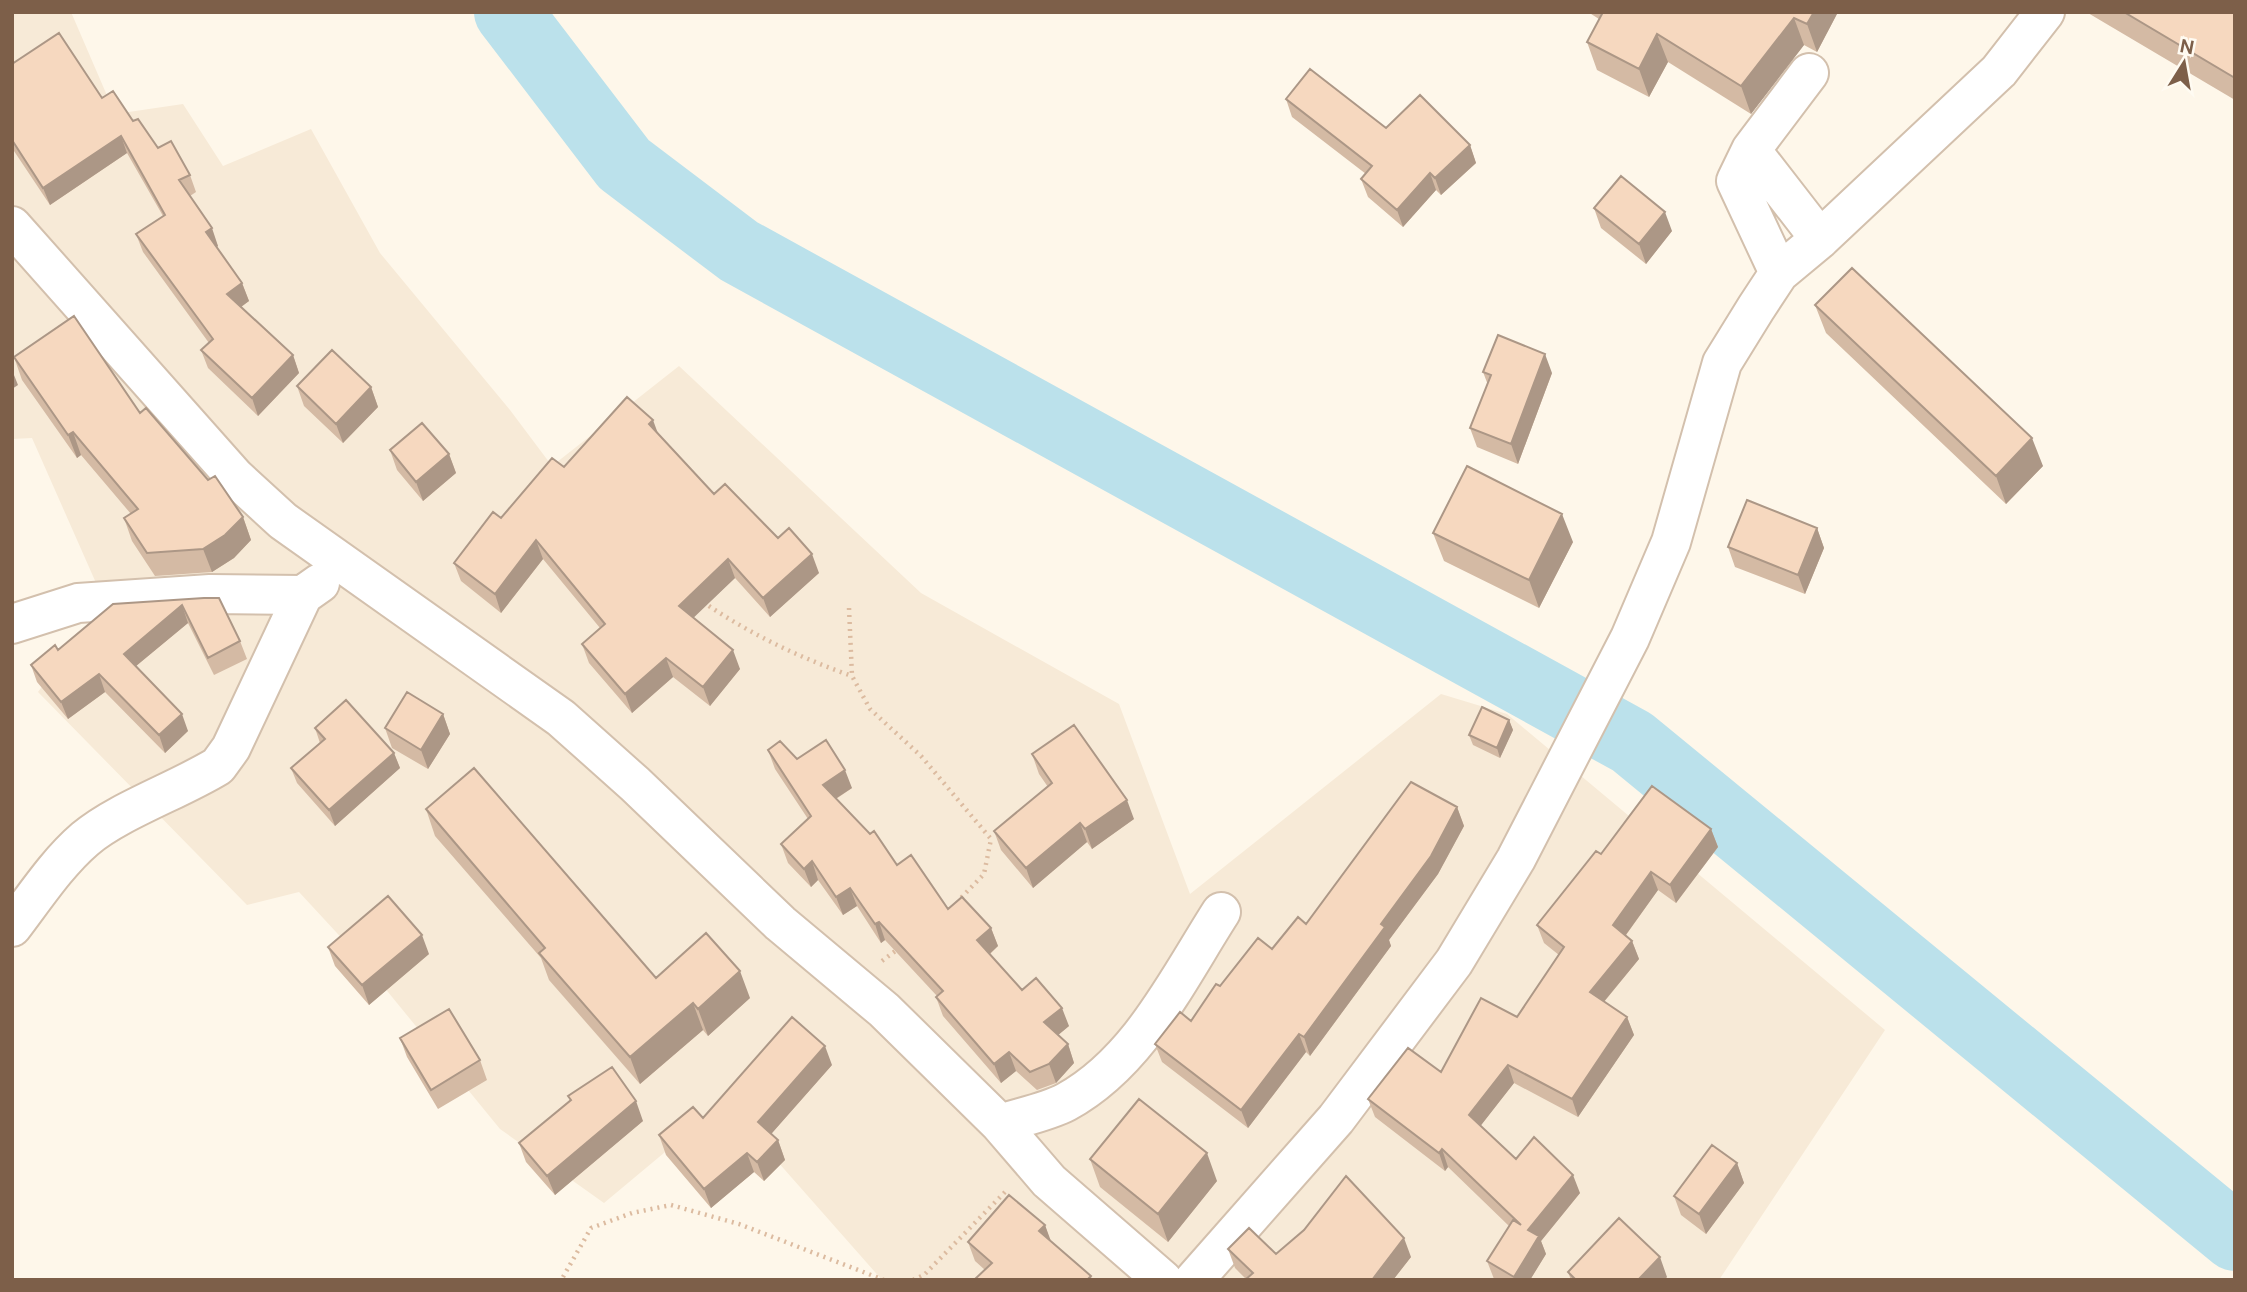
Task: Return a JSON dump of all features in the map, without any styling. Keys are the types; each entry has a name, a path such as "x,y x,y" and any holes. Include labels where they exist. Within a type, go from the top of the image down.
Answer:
{"street":[{"path":"1194,1280 1336,1119 1454,962 1516,859 1630,638 1671,542 1722,363 1779,273 1821,239 1999,71 2045,12"},
{"path":"1779,273 1736,181 1751,150 1809,73"},
{"path":"1751,150 1821,239"},
{"path":"12,226 235,477 284,521 347,563 561,718 644,792 780,923 854,982 1000,1124 1049,1181 1163,1280"},
{"path":"12,927 54,872 85,839 218,766 231,748 303,595 347,563"},
{"path":"12,624 78,604 135,598 303,595"},
{"path":"1000,1124 1063,1104 1102,1078 1133,1047 1221,912"}],"path":[{"path":"700,600 785,651 852,676"},
{"path":"849,608 852,676 870,709 920,756 991,839 984,874 950,910"},
{"path":"854,982 907,942"},
{"path":"913,1280 924,1275 1034,1163"},
{"path":"563,1277 591,1228 632,1213 671,1206 739,1224 884,1280"}],"shaded area":[{"path":"12,12 71,12 115,114 183,104 223,166 311,129 380,253 510,410 552,466 679,366 921,593 1119,704 1190,894 1441,694 1507,714 1885,1030 1719,1280 882,1280 725,1102 604,1203 500,1129 361,959 299,892 247,905 38,692 104,601 32,438 12,439"}],"building":[{"path":"1603,12 1814,12 1807,24 1794,18 1741,86 1657,34 1639,69 1587,42"},
{"path":"2124,12 2235,12 2235,78"},
{"path":"59,33 102,98 113,91 133,121 138,119 158,148 171,141 190,175 179,180 212,228 206,232 242,283 227,294 293,355 252,398 201,350 213,339 136,234 165,215 121,136 43,188 12,140 12,64"},
{"path":"1310,69 1386,128 1420,95 1470,145 1435,178 1430,173 1397,210 1361,179 1372,166 1286,99"},
{"path":"1621,176 1665,212 1639,244 1594,208"},
{"path":"1852,268 2032,438 1996,476 1815,305"},
{"path":"74,316 140,413 146,408 208,480 215,476 243,517 225,535 203,549 147,553 124,518 138,509 73,432 68,435 14,357"},
{"path":"1498,335 1545,354 1511,444 1470,428 1491,375 1483,372"},
{"path":"332,350 371,387 336,424 297,386"},
{"path":"627,397 653,420 649,424 714,494 725,484 778,538 789,528 812,554 763,598 728,559 679,606 733,650 703,687 666,658 625,694 582,644 605,624 536,540 495,594 454,563 493,512 501,518 552,458 564,467"},
{"path":"422,423 449,454 416,482 390,450"},
{"path":"1467,466 1562,514 1529,580 1433,533"},
{"path":"1747,500 1817,528 1798,575 1728,547"},
{"path":"219,598 240,641 208,658 182,605 124,654 182,714 159,735 99,674 61,702 31,665 55,645 58,650 113,604"},
{"path":"407,692 443,714 421,750 385,728"},
{"path":"346,700 394,753 329,810 291,768 325,739 315,728"},
{"path":"1482,707 1509,720 1497,748 1469,735"},
{"path":"1074,725 1127,800 1085,829 1080,823 1026,868 994,831 1052,783 1032,754"},
{"path":"826,740 845,770 823,785 870,834 874,831 897,865 911,855 948,909 962,897 991,928 977,940 1022,990 1036,978 1062,1008 1044,1022 1068,1044 1049,1064 1030,1072 1009,1052 994,1064 936,997 943,991 879,922 875,924 850,888 836,897 812,861 804,869 781,844 811,816 768,750 780,741 797,759"},
{"path":"474,768 656,978 706,933 740,971 698,1009 693,1003 630,1057 539,953 545,948 426,809"},
{"path":"1411,782 1457,807 1431,856 1381,924 1385,927 1304,1037 1299,1034 1241,1110 1155,1044 1180,1012 1191,1021 1216,984 1220,986 1258,938 1272,949 1298,917 1306,924"},
{"path":"1652,786 1711,829 1670,885 1651,872 1613,925 1632,941 1590,992 1627,1017 1572,1099 1508,1065 1469,1115 1516,1159 1534,1137 1573,1175 1528,1230 1539,1236 1514,1277 1487,1261 1513,1220 1521,1225 1442,1149 1439,1153 1368,1099 1408,1048 1441,1072 1481,998 1517,1017 1564,947 1537,925 1596,851 1601,854"},
{"path":"388,896 422,935 362,985 328,947"},
{"path":"449,1009 480,1060 431,1090 400,1038"},
{"path":"792,1017 825,1046 758,1122 778,1140 757,1162 747,1153 704,1189 659,1135 693,1107 703,1118"},
{"path":"612,1067 636,1101 547,1176 519,1143 571,1100 568,1096"},
{"path":"1139,1099 1207,1153 1158,1214 1090,1159"},
{"path":"1712,1145 1737,1163 1699,1214 1674,1196"},
{"path":"1346,1176 1404,1238 1372,1280 1245,1280 1253,1273 1228,1249 1249,1228 1276,1254 1304,1230"},
{"path":"1009,1195 1045,1225 1039,1231 1091,1276 1087,1280 974,1280 992,1263 968,1242"},
{"path":"1619,1218 1660,1257 1638,1280 1576,1280 1568,1272"}],"waterway":[{"path":"508,12 624,164 739,251 1632,742 2235,1237"}]}
